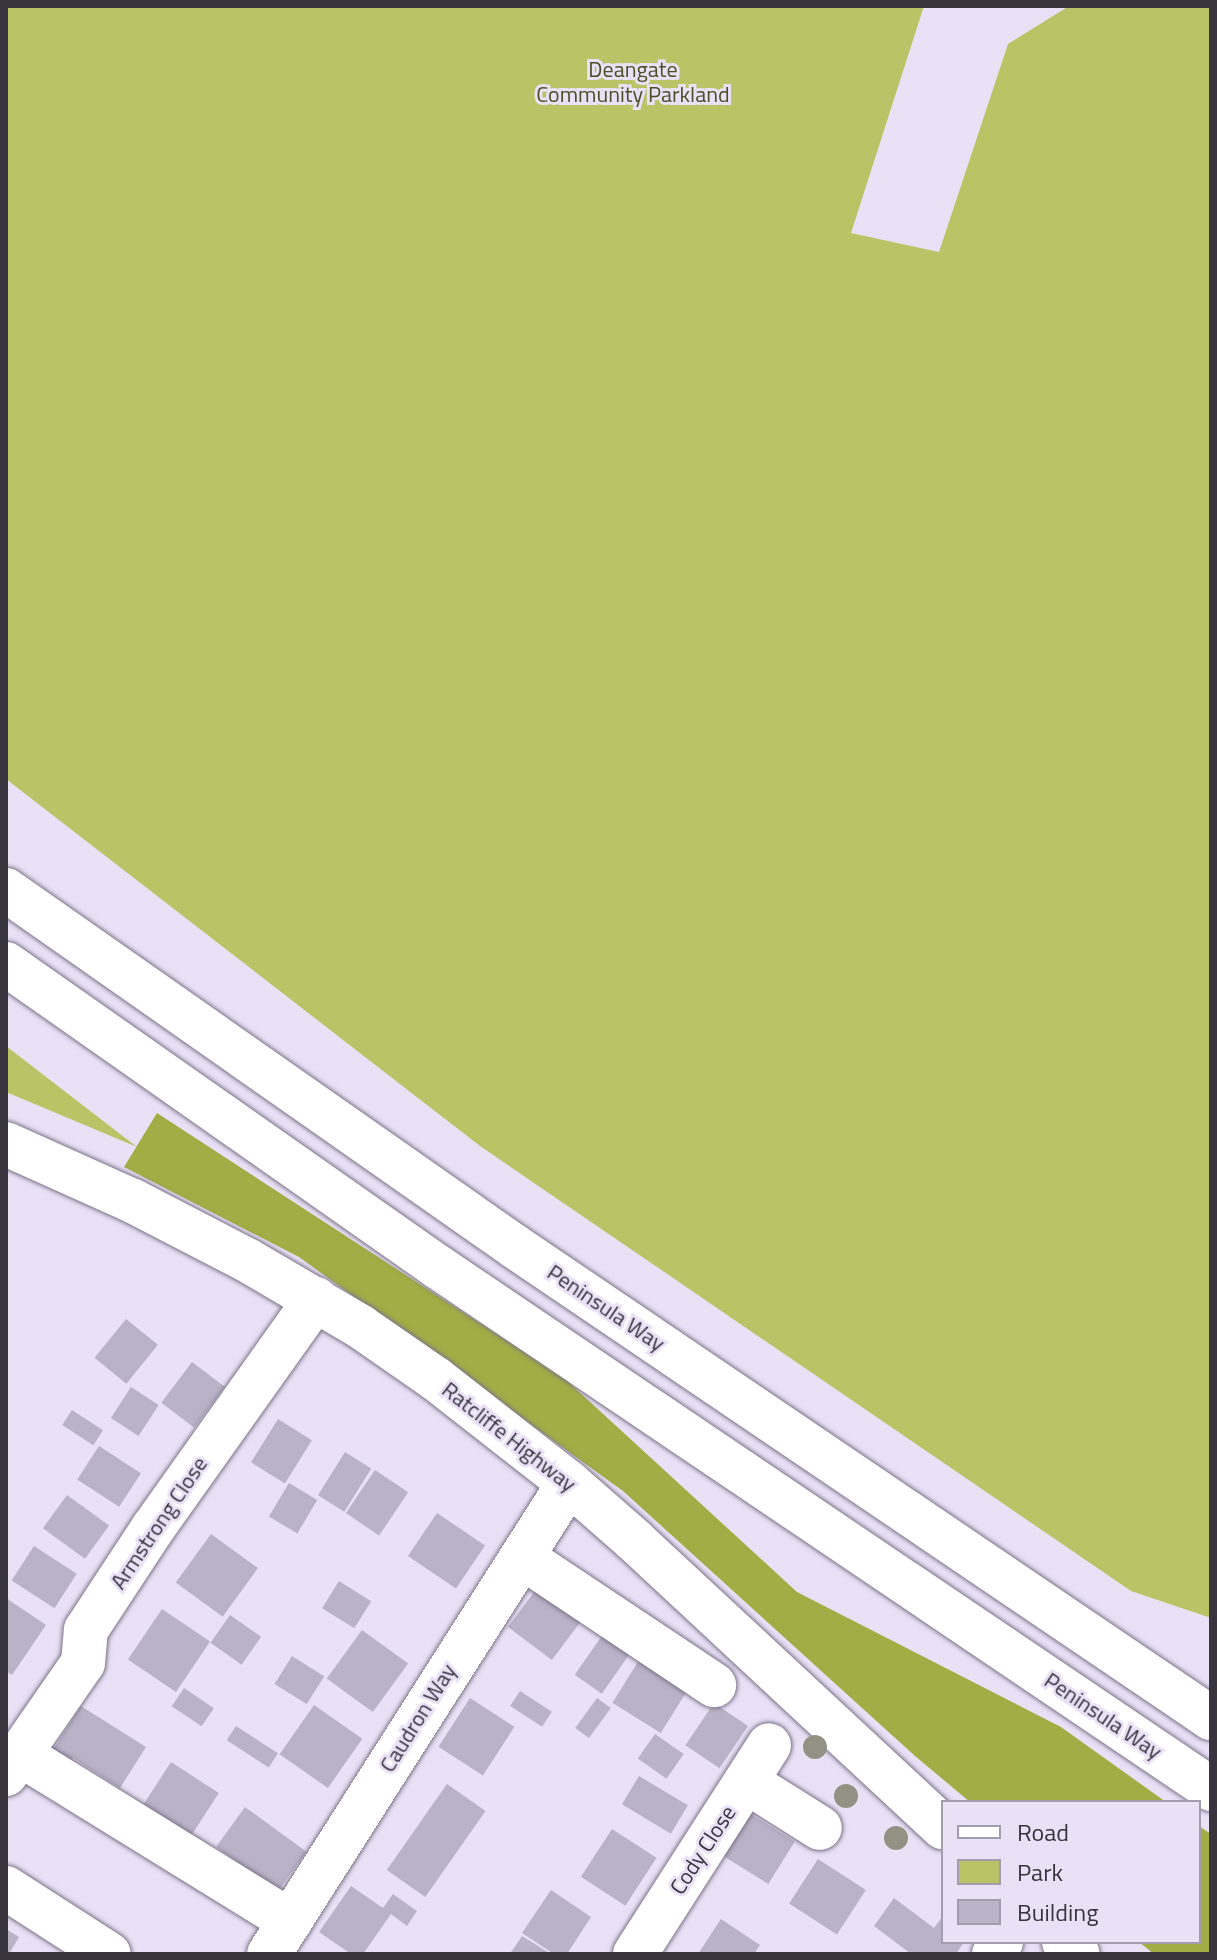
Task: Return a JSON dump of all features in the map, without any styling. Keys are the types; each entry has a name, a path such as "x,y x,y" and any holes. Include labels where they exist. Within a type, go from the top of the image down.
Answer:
{"main road":[{"name":"Peninsula Way","path":"6,890 514,1246 1211,1718"},
{"name":"Peninsula Way","path":"6,964 438,1267 1211,1789"},
{"name":"Ratcliffe Highway","path":"6,1144 133,1201 316,1299 436,1379 569,1483 791,1683 941,1825"},
{"name":"Armstrong Close","path":"12,1764 83,1663 86,1630 316,1299"},
{"name":"Caudron Way","path":"280,1938 569,1483"},
{"path":"522,1557 714,1685"},
{"name":"Cody Close","path":"635,1954 769,1745"},
{"path":"12,1764 280,1938"},
{"path":"747,1782 820,1828"},
{"path":"6,1888 109,1954"}],"green space":[{"name":"Deangate Community Parkland","path":"6,6 924,6 851,233 939,252 1008,44 1069,6 1211,6 1211,1618 1131,1591 480,1146 6,779"},
{"path":"6,1046 137,1147 6,1092"},
{"path":"157,1113 564,1378 797,1592 1061,1727 1163,1800 968,1800 623,1491 299,1257 124,1167"},
{"path":"1201,1827 1211,1834 1211,1954 1154,1954 1142,1944 1201,1944"}],"building":[{"path":"126,1319 158,1345 126,1384 95,1358"},
{"path":"192,1362 225,1387 194,1427 161,1403"},
{"path":"131,1387 159,1405 139,1436 111,1418"},
{"path":"72,1410 103,1430 93,1445 62,1425"},
{"path":"278,1419 312,1440 285,1483 251,1462"},
{"path":"99,1446 141,1473 119,1507 77,1480"},
{"path":"345,1452 371,1468 344,1512 318,1495"},
{"path":"375,1470 408,1492 379,1535 346,1513"},
{"path":"289,1483 317,1500 297,1533 269,1516"},
{"path":"67,1495 109,1526 85,1559 43,1528"},
{"path":"437,1513 485,1545 456,1589 408,1556"},
{"path":"211,1534 258,1568 223,1617 176,1583"},
{"path":"34,1546 77,1574 54,1608 12,1580"},
{"path":"339,1581 371,1601 354,1628 322,1608"},
{"path":"538,1587 582,1620 552,1660 508,1627"},
{"path":"6,1598 46,1625 12,1675 6,1671"},
{"path":"162,1609 210,1641 176,1692 128,1660"},
{"path":"230,1615 261,1637 242,1665 210,1643"},
{"path":"362,1630 408,1664 373,1712 327,1679"},
{"path":"604,1633 631,1652 602,1694 575,1675"},
{"path":"292,1656 324,1676 307,1704 275,1684"},
{"path":"641,1657 689,1687 661,1733 612,1703"},
{"path":"184,1688 214,1708 202,1726 172,1706"},
{"path":"520,1691 552,1712 542,1727 510,1706"},
{"path":"470,1698 514,1727 483,1776 438,1747"},
{"path":"597,1698 611,1708 589,1738 575,1728"},
{"path":"714,1703 748,1726 719,1768 685,1745"},
{"path":"314,1705 362,1739 328,1788 280,1754"},
{"path":"81,1706 146,1747 120,1788 73,1758 67,1767 49,1756"},
{"path":"236,1726 278,1753 269,1767 227,1740"},
{"path":"655,1734 684,1754 666,1779 638,1759"},
{"path":"171,1762 219,1793 192,1835 144,1804"},
{"path":"639,1776 688,1805 671,1834 622,1804"},
{"path":"447,1784 486,1811 425,1897 387,1870"},
{"path":"245,1807 306,1852 278,1891 216,1847"},
{"path":"749,1813 795,1842 768,1884 723,1855"},
{"path":"612,1829 656,1858 625,1906 581,1877"},
{"path":"818,1859 866,1890 837,1934 789,1903"},
{"path":"351,1886 383,1908 393,1894 417,1911 407,1926 391,1914 363,1954 351,1954 319,1932"},
{"path":"551,1890 591,1917 567,1954 554,1954 522,1933"},
{"path":"894,1898 934,1928 941,1919 941,1944 963,1944 956,1954 911,1954 874,1926"},
{"path":"721,1919 760,1945 754,1954 698,1954"},
{"path":"6,1929 19,1937 9,1954 6,1954"},
{"path":"522,1936 551,1954 510,1954"}]}
